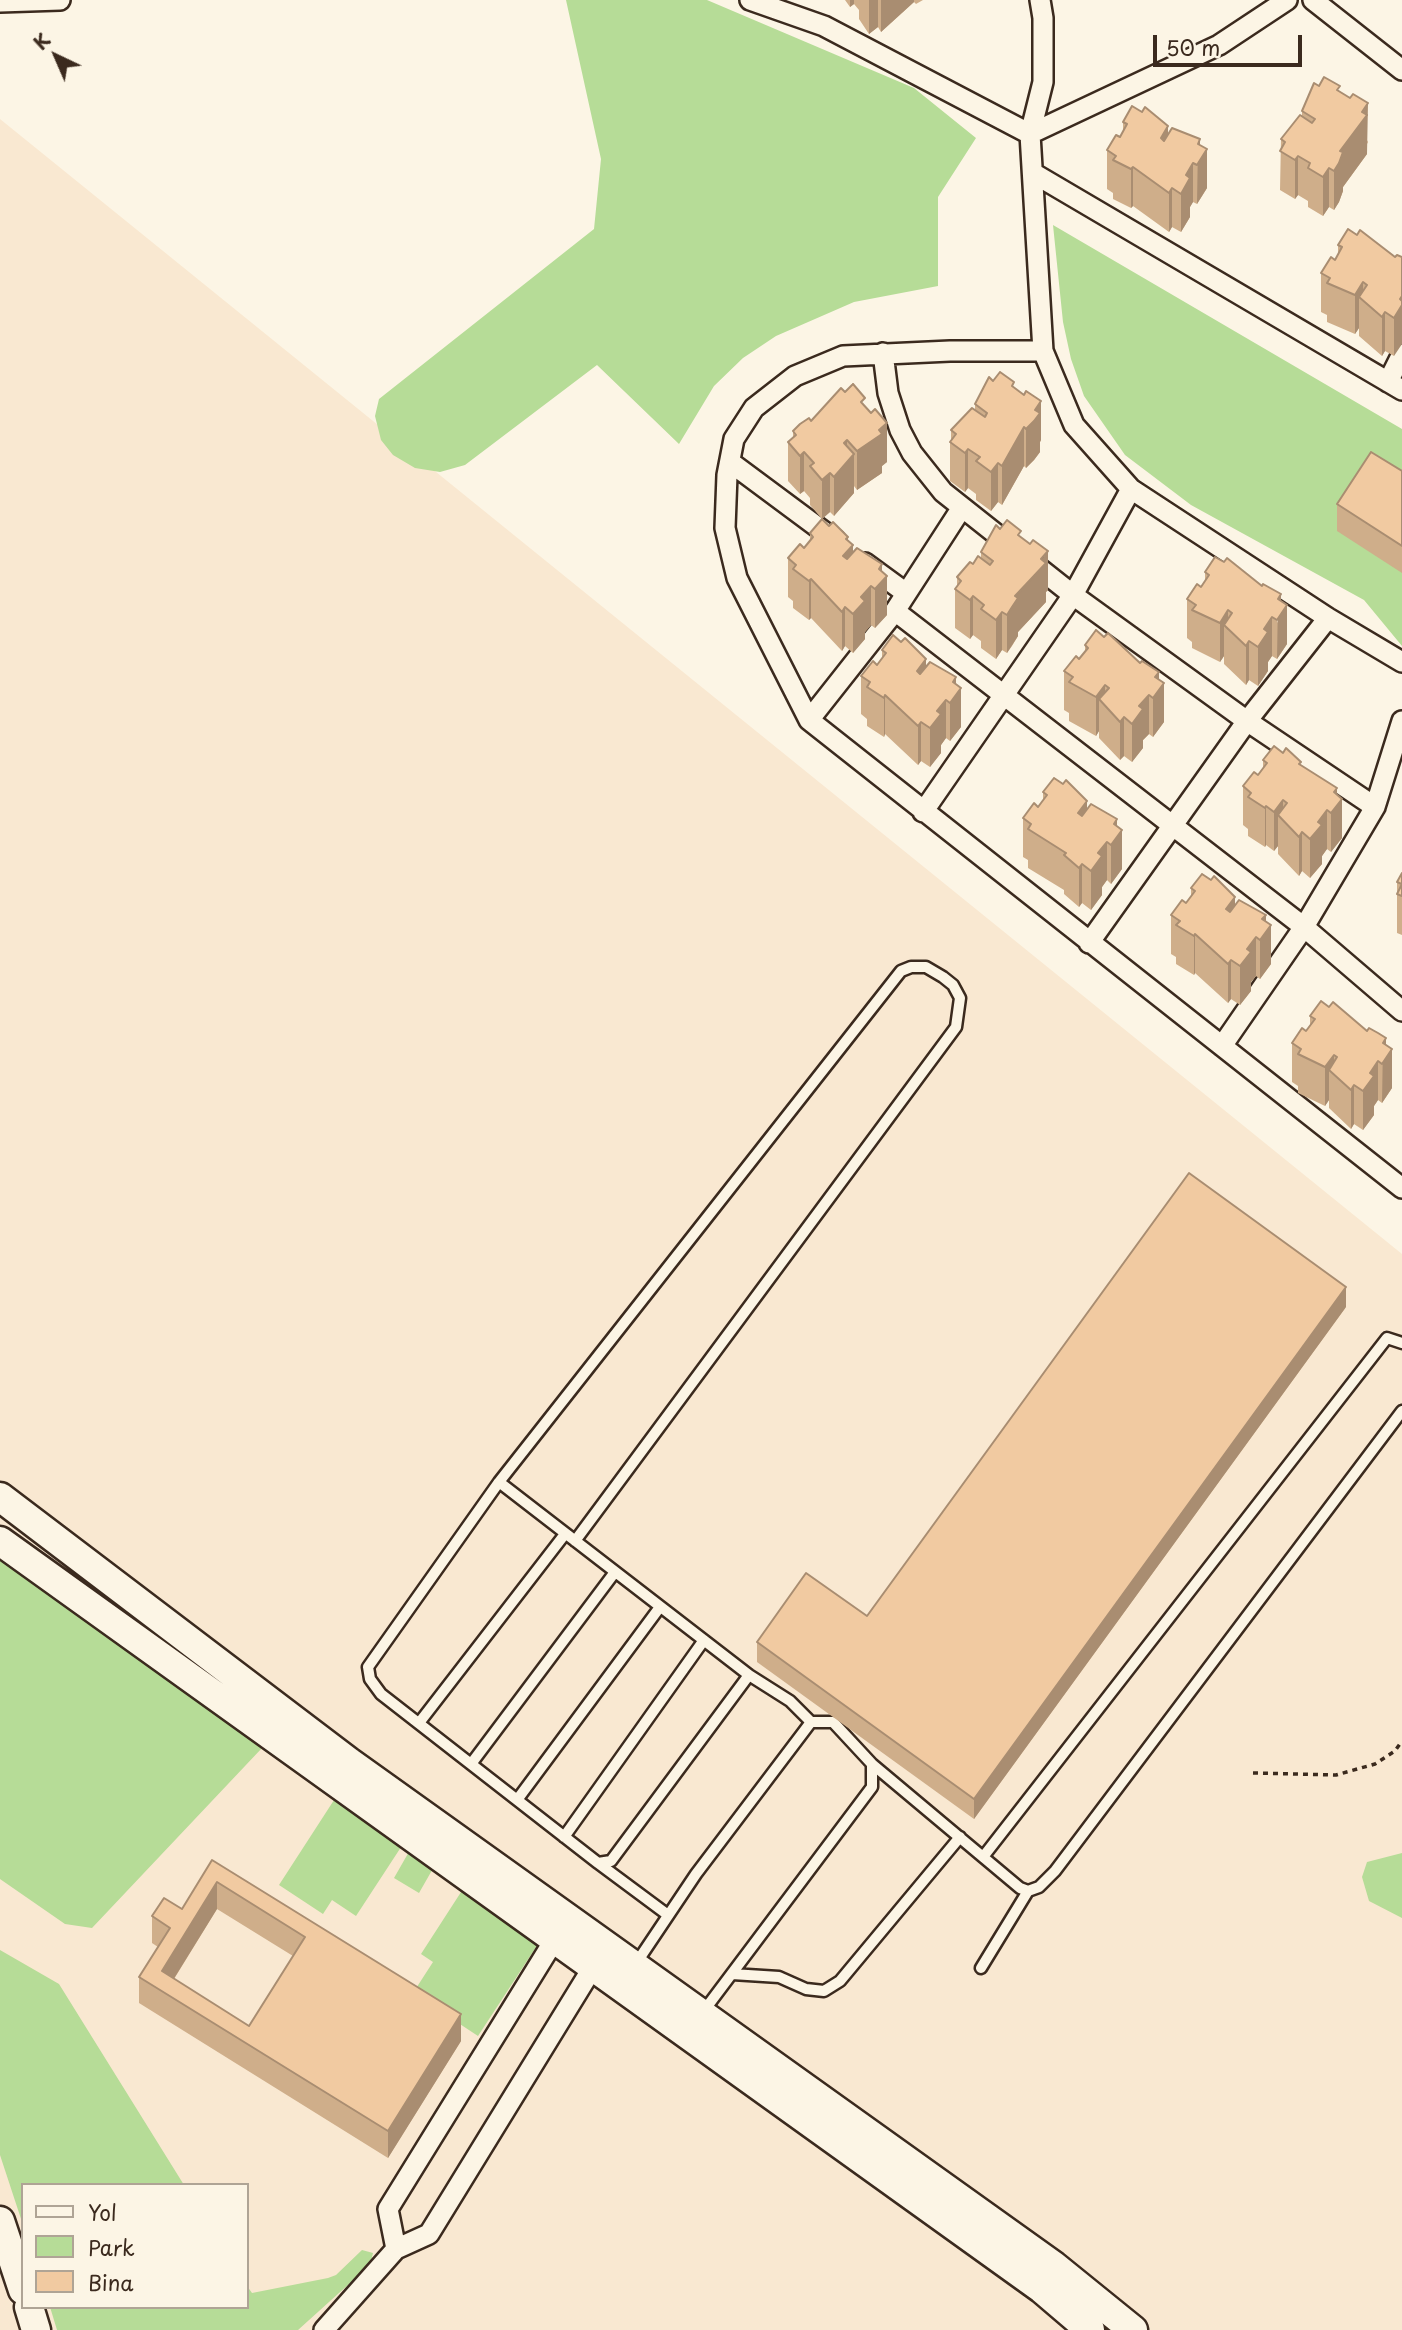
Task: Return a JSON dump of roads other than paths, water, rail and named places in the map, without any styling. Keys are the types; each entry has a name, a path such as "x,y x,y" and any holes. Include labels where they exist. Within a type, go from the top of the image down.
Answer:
{"street":[{"path":"0,2 60,0"},
{"path":"750,0 824,26 1030,134"},
{"path":"1040,0 1043,18 1043,82 1030,134 1043,351 1074,425 1131,489 1328,618 1402,662"},
{"path":"1030,134 1219,45 1287,0"},
{"path":"1313,0 1402,70"},
{"path":"1033,173 1395,386 1402,354"},
{"path":"1043,351 843,356 795,376 754,408 734,439 725,528 737,578 809,720 1402,1188"},
{"path":"883,354 888,393 900,430 926,473 961,509 1073,595 1247,721 1375,807"},
{"path":"730,462 906,593"},
{"path":"923,812 1073,595 1131,489"},
{"path":"809,720 895,611 961,509"},
{"path":"895,611 1304,927 1402,1011"},
{"path":"1089,943 1247,721 1328,618"},
{"path":"1222,1046 1304,927 1375,807 1402,721"},
{"path":"0,1497 349,1762 1054,2266 1133,2330"},
{"path":"0,1541 1042,2289 1090,2330"},
{"path":"396,2249 388,2209 555,1939"},
{"path":"324,2330 396,2249 429,2234 593,1967"},
{"path":"0,2221 21,2284"},
{"path":"30,2309 36,2330"}],"lane":[{"path":"575,1541 956,1027 960,998 953,985 943,977 926,967 911,967 901,971 499,1482 368,1667 370,1679 381,1694 668,1915"},
{"path":"983,1857 1387,1338 1402,1343"},
{"path":"981,1968 1028,1891 1039,1887 1055,1871 1402,1411"},
{"path":"499,1482 749,1675 790,1701 811,1722 833,1722 872,1764 1028,1891"},
{"path":"419,1723 565,1534"},
{"path":"471,1764 615,1572"},
{"path":"517,1800 660,1607"},
{"path":"564,1837 704,1640"},
{"path":"598,1863 611,1861 749,1675"},
{"path":"634,1966 668,1915 811,1722"},
{"path":"702,2014 872,1787 872,1764"},
{"path":"732,1974 779,1977 806,1989 824,1991 852,1969 960,1837"}]}
